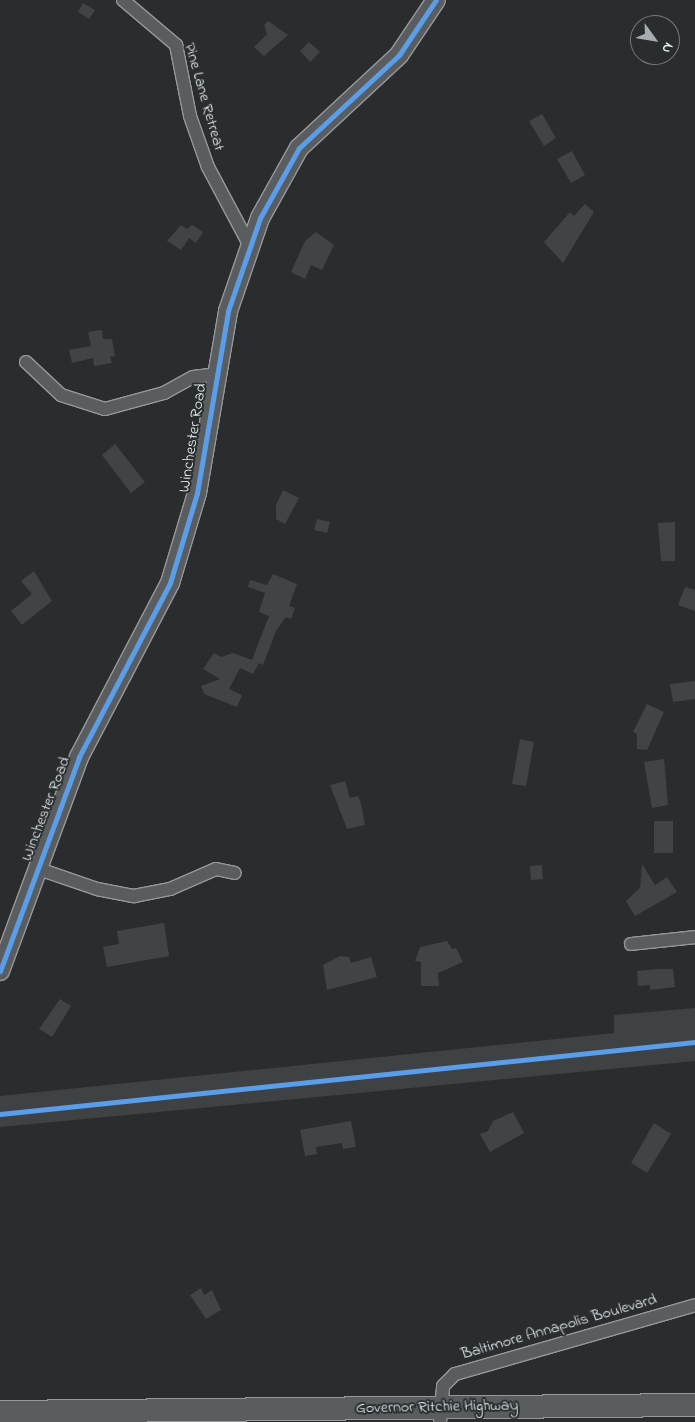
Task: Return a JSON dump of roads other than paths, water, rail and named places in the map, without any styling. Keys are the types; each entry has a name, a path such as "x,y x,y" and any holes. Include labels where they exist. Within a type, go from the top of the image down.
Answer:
{"highway":[{"name":"Governor Ritchie Highway","path":"0,1412 199,1416 440,1414 695,1405"}],"street":[{"name":"Pine Lane Retreat","path":"123,0 176,45 190,116 208,167 249,244"},
{"name":"Winchester Road","path":"0,971 36,868 79,757 170,583 197,493 228,311 249,244 270,195 299,148 399,55 436,0"},
{"path":"26,362 61,395 105,409 164,393 193,377 216,374"},
{"path":"36,868 97,889 134,896 170,889 216,869 235,873"},
{"path":"631,944 695,937"},
{"name":"Baltimore Annapolis Boulevard","path":"440,1414 443,1386 470,1367 695,1305"}]}
